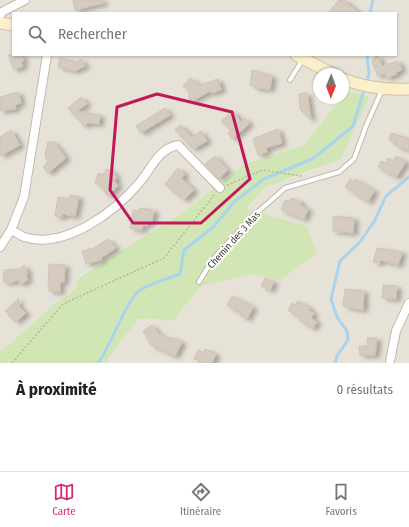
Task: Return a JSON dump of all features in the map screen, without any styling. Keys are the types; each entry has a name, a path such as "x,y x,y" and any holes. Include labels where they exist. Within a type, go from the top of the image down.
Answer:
{"street":[{"path":"0,16 2,12 25,0"},
{"path":"0,23 12,25"},
{"path":"0,247 10,230 24,197 47,56"},
{"path":"300,57 321,68"},
{"path":"349,81 360,86 382,90 409,89"},
{"path":"10,230 24,237 41,240 60,237 84,228 121,202 149,171 156,157 172,146 178,145 220,188"},
{"path":"390,361 396,331 409,303"}],"lane":[{"path":"290,80 300,57"},
{"name":"Chemin des 3 Mas","path":"199,282 213,259 251,218 285,188 339,172 354,159 366,126 382,90"}],"path":[{"path":"12,363 63,304 164,258 220,188 263,170 318,178"}],"highlighted area":[{"path":"157,94 232,112 250,179 201,223 133,223 110,190 117,107"}],"shaded area":[{"path":"0,0 409,0 409,363 105,363 138,319 174,320 201,286 253,274 280,280 307,226 246,210 266,187 319,168 342,104 349,104 349,68 313,68 313,104 336,104 304,145 245,164 186,210 79,276 75,289 51,307 0,352"}],"green space":[{"path":"349,92 369,97 341,159 266,187 246,209 307,226 317,254 280,280 253,274 201,286 174,320 138,319 105,363 0,363 0,352 51,307 75,289 79,277 186,210 245,164 304,145 336,104 349,104"}],"building":[{"path":"73,0 103,0 103,3 75,10"},
{"path":"339,0 344,0 358,12 329,12"},
{"path":"8,55 22,56 24,61 21,62 23,66 14,70"},
{"path":"378,56 382,66 398,61 402,70 396,72 397,74 386,78 385,73 378,76 372,62 373,58"},
{"path":"60,58 76,62 81,59 85,66 75,71 58,67"},
{"path":"252,70 272,76 270,89 255,88 255,86 250,85"},
{"path":"190,78 200,85 218,79 221,90 211,93 210,91 194,100 189,99 189,91 183,86"},
{"path":"18,92 21,103 15,105 16,109 0,111 0,97"},
{"path":"307,93 311,120 300,109 299,94"},
{"path":"81,97 87,104 77,111 100,115 99,124 88,123 84,126 68,108"},
{"path":"165,108 170,115 141,133 136,126"},
{"path":"233,111 241,122 245,118 249,124 232,139 228,133 231,130 221,121"},
{"path":"180,125 192,137 201,131 207,141 193,149 175,130"},
{"path":"278,129 282,143 266,148 267,152 258,155 253,139"},
{"path":"11,130 20,145 0,156 0,137"},
{"path":"391,133 409,139 409,150 396,146 397,143 389,140"},
{"path":"48,142 54,142 66,158 48,173 43,167 48,161 45,156"},
{"path":"215,156 228,170 219,179 205,164"},
{"path":"396,156 406,162 396,177 378,167 381,161 386,163 388,158 394,161"},
{"path":"178,168 185,175 181,178 194,190 184,200 165,184"},
{"path":"106,169 112,171 117,178 114,180 118,186 108,196 100,185 95,183 98,173 104,175"},
{"path":"350,179 354,181 355,179 374,191 368,202 345,187"},
{"path":"70,195 79,197 75,216 63,214 62,217 55,216 58,197 69,199"},
{"path":"291,198 302,202 300,205 308,209 304,219 281,210 285,200 290,201"},
{"path":"140,208 154,210 152,222 148,222 147,226 143,225 142,230 130,228 133,210 139,211"},
{"path":"338,216 354,218 353,233 333,231 333,217"},
{"path":"108,239 116,248 101,258 102,260 86,264 82,251 94,248"},
{"path":"377,248 402,252 398,265 381,260 380,263 373,262"},
{"path":"49,264 65,265 64,282 60,282 60,292 49,291"},
{"path":"24,265 28,274 26,275 28,280 20,284 18,280 13,282 3,282 4,270 19,269"},
{"path":"265,278 274,282 270,290 261,286"},
{"path":"383,285 397,286 396,299 382,298"},
{"path":"345,289 364,291 363,310 343,306"},
{"path":"232,296 253,307 247,319 240,315 241,313 227,305"},
{"path":"19,298 18,305 26,313 16,322 5,311"},
{"path":"298,301 310,308 309,310 314,313 311,318 317,322 313,328 299,320 300,318 288,310 292,303 295,305"},
{"path":"152,325 158,333 170,340 172,337 182,342 175,356 151,345 143,331"},
{"path":"367,338 377,338 375,355 360,355 359,346 368,346"},
{"path":"205,349 216,354 212,363 200,363 200,361 194,359 198,350 204,353"}],"waterway":[{"path":"370,12 373,0"},
{"path":"98,363 135,295 149,285 180,274 184,250 212,228 235,201 264,179 314,158 353,126 369,74 367,56"},
{"path":"335,363 337,356 348,340 347,331 337,317 331,299 340,261 360,242 375,220 386,196 409,177"}]}
